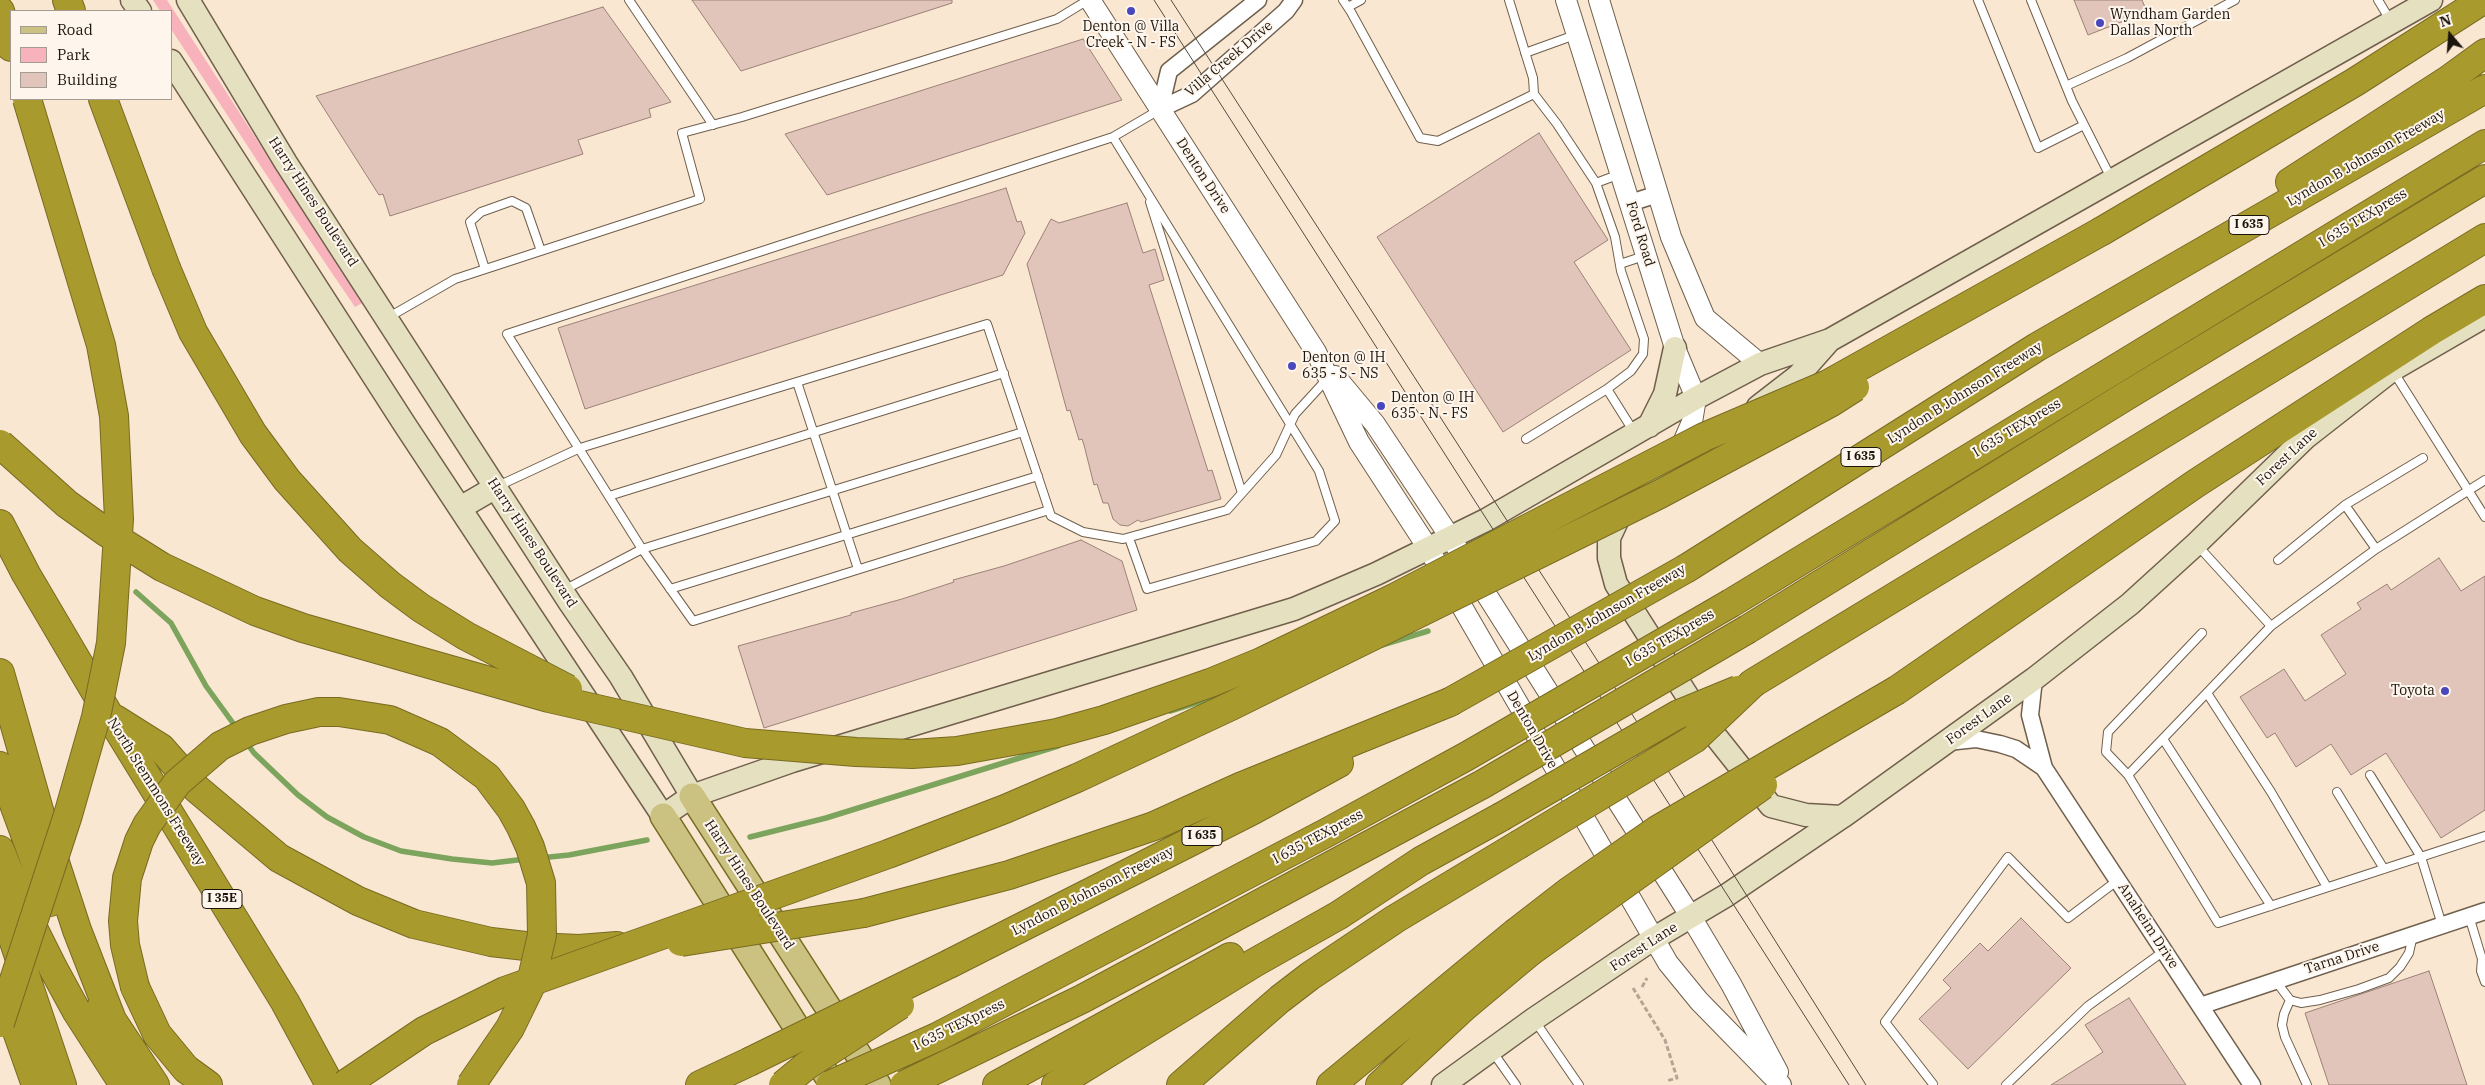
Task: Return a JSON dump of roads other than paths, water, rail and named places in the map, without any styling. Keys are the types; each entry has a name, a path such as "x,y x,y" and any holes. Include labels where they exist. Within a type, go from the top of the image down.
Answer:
{"highway":[{"path":"0,444 67,504 106,532 162,567 255,611 303,628 549,698 745,742 808,749 912,754 998,746 1057,733 1113,717 1210,683 1326,632 1704,437 1828,384 2102,231 2400,54 2483,0"},
{"path":"0,10 10,44"},
{"path":"2400,54 2485,11"},
{"path":"2037,347 2448,80 2485,53"},
{"name":"Lyndon B Johnson Freeway","path":"700,1085 951,963 1253,810 1450,702 1686,568 2037,347 2485,88"},
{"path":"0,1023 68,815 96,717 111,643 119,519 114,424 101,345 27,100"},
{"path":"103,100 166,268 194,332 253,434 287,480 350,550 390,585 421,608 466,636 531,672 622,713"},
{"name":"I 635 TEXpress","path":"831,1085 955,1028 1309,842 1467,756 1731,603 2485,144"},
{"path":"904,1085 1082,998 1474,789 1748,629 2126,396 2485,179"},
{"path":"344,1085 424,1031 505,991 888,854 1005,809 1231,706 1660,494 1830,403 2102,231"},
{"path":"1056,1085 1254,963 1339,915 1421,861 1677,715 1762,678 2485,238"},
{"path":"1380,1085 1464,1007 1530,951 1897,690 2195,484 2431,331 2485,299"},
{"name":"North Stemmons Freeway","path":"0,524 26,574 109,715 285,1002 330,1085"},
{"path":"0,673 47,838 77,930 112,1020"},
{"path":"1181,1085 1265,1011 1310,976 1395,920 1694,738 1762,678"},
{"path":"1331,1085 1515,933 1657,830 1707,799 1897,690"},
{"path":"109,715 161,748 197,789 279,858 358,901 414,924 491,942 534,948 579,949 681,942 864,913 1009,875 1145,830 1240,788 1450,702"},
{"path":"208,1085 186,1069 156,1034 134,987 125,945 123,921 128,878 139,841 147,825 177,783 220,746 250,731 286,719 318,712 356,713 390,720 440,742 487,777 511,809 521,827 541,883 542,935 530,987 510,1028 471,1085"},
{"path":"0,766 62,935 83,977 155,1085"},
{"path":"0,850 52,968 77,1012 124,1085"},
{"path":"997,1085 1331,901 1421,861"},
{"path":"0,900 62,1085"},
{"path":"784,1085 806,1066 904,1002 951,963"},
{"path":"0,983 36,1085"}],"main road":[{"name":"Harry Hines Boulevard","path":"188,0 286,163 563,591 621,677 692,796 878,1085"},
{"path":"662,816 692,796 792,761 1294,609 1376,574 1486,520 1696,398 1760,364 1830,340 2427,1"},
{"path":"172,63 662,816 831,1085"},
{"name":"Forest Lane","path":"1443,1085 1534,1019 1653,939 1691,917 1842,817 2034,679 2130,604 2196,544 2305,438 2392,370 2485,316"},
{"path":"1830,340 1798,376 1710,444 1654,478 1630,500 1620,514 1609,538 1609,558 1616,584 1702,719 1772,806 1806,815 1842,817"},
{"path":"1642,430 1665,394 1675,348"},
{"path":"460,508 496,487"}],"street":[{"name":"Denton Drive","path":"1089,0 1316,352 1376,424 1450,537 1691,917 1731,984 1783,1085"},
{"name":"Villa Creek Drive","path":"1160,109 1169,71 1258,0"},
{"name":"Villa Creek Drive","path":"1160,109 1192,94 1286,11 1294,0"},
{"name":"Ford Road","path":"1566,0 1675,348 1696,398"},
{"path":"1599,0 1671,237 1704,318 1760,364"},
{"path":"1630,203 1658,194"},
{"name":"Denton Drive","path":"1316,352 1359,442 1428,548 1668,963 1699,1001 1783,1085"},
{"path":"1673,465 1692,422 1696,398"},
{"name":"Anaheim Drive","path":"2034,679 2030,716 2044,768 2252,1085"},
{"name":"Anaheim Drive","path":"1947,742 1976,739 2000,744 2016,749 2044,768"},
{"name":"Tarna Drive","path":"2200,1006 2485,911"}],"lane":[{"path":"629,0 713,125"},
{"path":"387,318 455,279 700,199 682,133 1057,19 1089,0"},
{"path":"1342,0 1348,7 1420,138 1438,141 1534,94"},
{"path":"1348,7 1361,0"},
{"path":"1509,0 1533,78 1534,94 1557,124 1596,183 1615,237 1620,264 1644,339 1643,354 1631,371 1607,389 1526,439"},
{"path":"1978,0 2038,148 2084,125"},
{"path":"2031,0 2066,86 2112,181"},
{"path":"2066,86 2127,58 2235,0"},
{"path":"2378,0 2391,22"},
{"path":"1525,53 1576,35"},
{"path":"1049,510 693,621 642,549 507,334 1114,137 1160,109"},
{"path":"1114,137 1291,423 1319,472 1335,521 1316,541 1147,589 1129,538"},
{"path":"1596,183 1621,174"},
{"path":"1146,190 1242,493"},
{"path":"485,269 470,222 480,212 512,201 526,208 541,251"},
{"path":"1620,264 1646,256"},
{"path":"496,487 580,448 987,324 1051,516 1083,532 1123,539 1227,510 1276,455 1295,414 1328,378"},
{"path":"2392,370 2485,517"},
{"path":"609,496 1004,373"},
{"path":"797,382 858,569"},
{"path":"1607,389 1642,430"},
{"path":"563,591 642,549 1023,432"},
{"path":"2278,560 2345,505 2423,458"},
{"path":"670,588 1038,476"},
{"path":"2128,775 2271,626 2376,549 2485,480"},
{"path":"2345,505 2376,549"},
{"path":"2196,544 2271,626"},
{"path":"2202,633 2108,732 2106,752 2128,775 2218,923 2485,836"},
{"path":"2207,693 2271,792 2327,887"},
{"path":"2163,739 2271,906"},
{"path":"2370,776 2420,857 2442,925"},
{"path":"2337,792 2384,868"},
{"path":"1933,1084 1885,1022 2008,857 2068,918 2118,880"},
{"path":"2469,916 2482,959 2481,971 2485,982"},
{"path":"2275,980 2290,1000 2301,1003 2320,1000 2389,978 2404,960 2414,934"},
{"path":"2006,1085 2088,1006 2164,952"},
{"path":"2290,1000 2282,1025 2285,1038 2307,1085"},
{"path":"1534,1019 1579,1085"},
{"path":"1491,1049 1516,1085"}],"waterway":[{"path":"136,592 171,623 206,686 238,730"},
{"path":"1382,645 1428,631"},
{"path":"1170,711 1228,693"},
{"path":"246,742 254,753 298,795 327,817 364,837 401,851 452,859 492,863 526,859"},
{"path":"750,837 826,818 1058,746"},
{"path":"540,858 569,855 647,840"}],"tram line":[{"path":"1154,0 1849,1085"},
{"path":"1171,0 1657,753 1866,1085"}],"place":[{"name":"Denton @ Villa Creek - N - FS","path":"1131,11"},
{"name":"Wyndham Garden Dallas North","path":"2100,23"},
{"name":"Denton @ IH 635 - S - NS","path":"1292,366"},
{"name":"Denton @ IH 635 - N - FS","path":"1381,406"},
{"name":"Toyota","path":"2445,691"}]}
